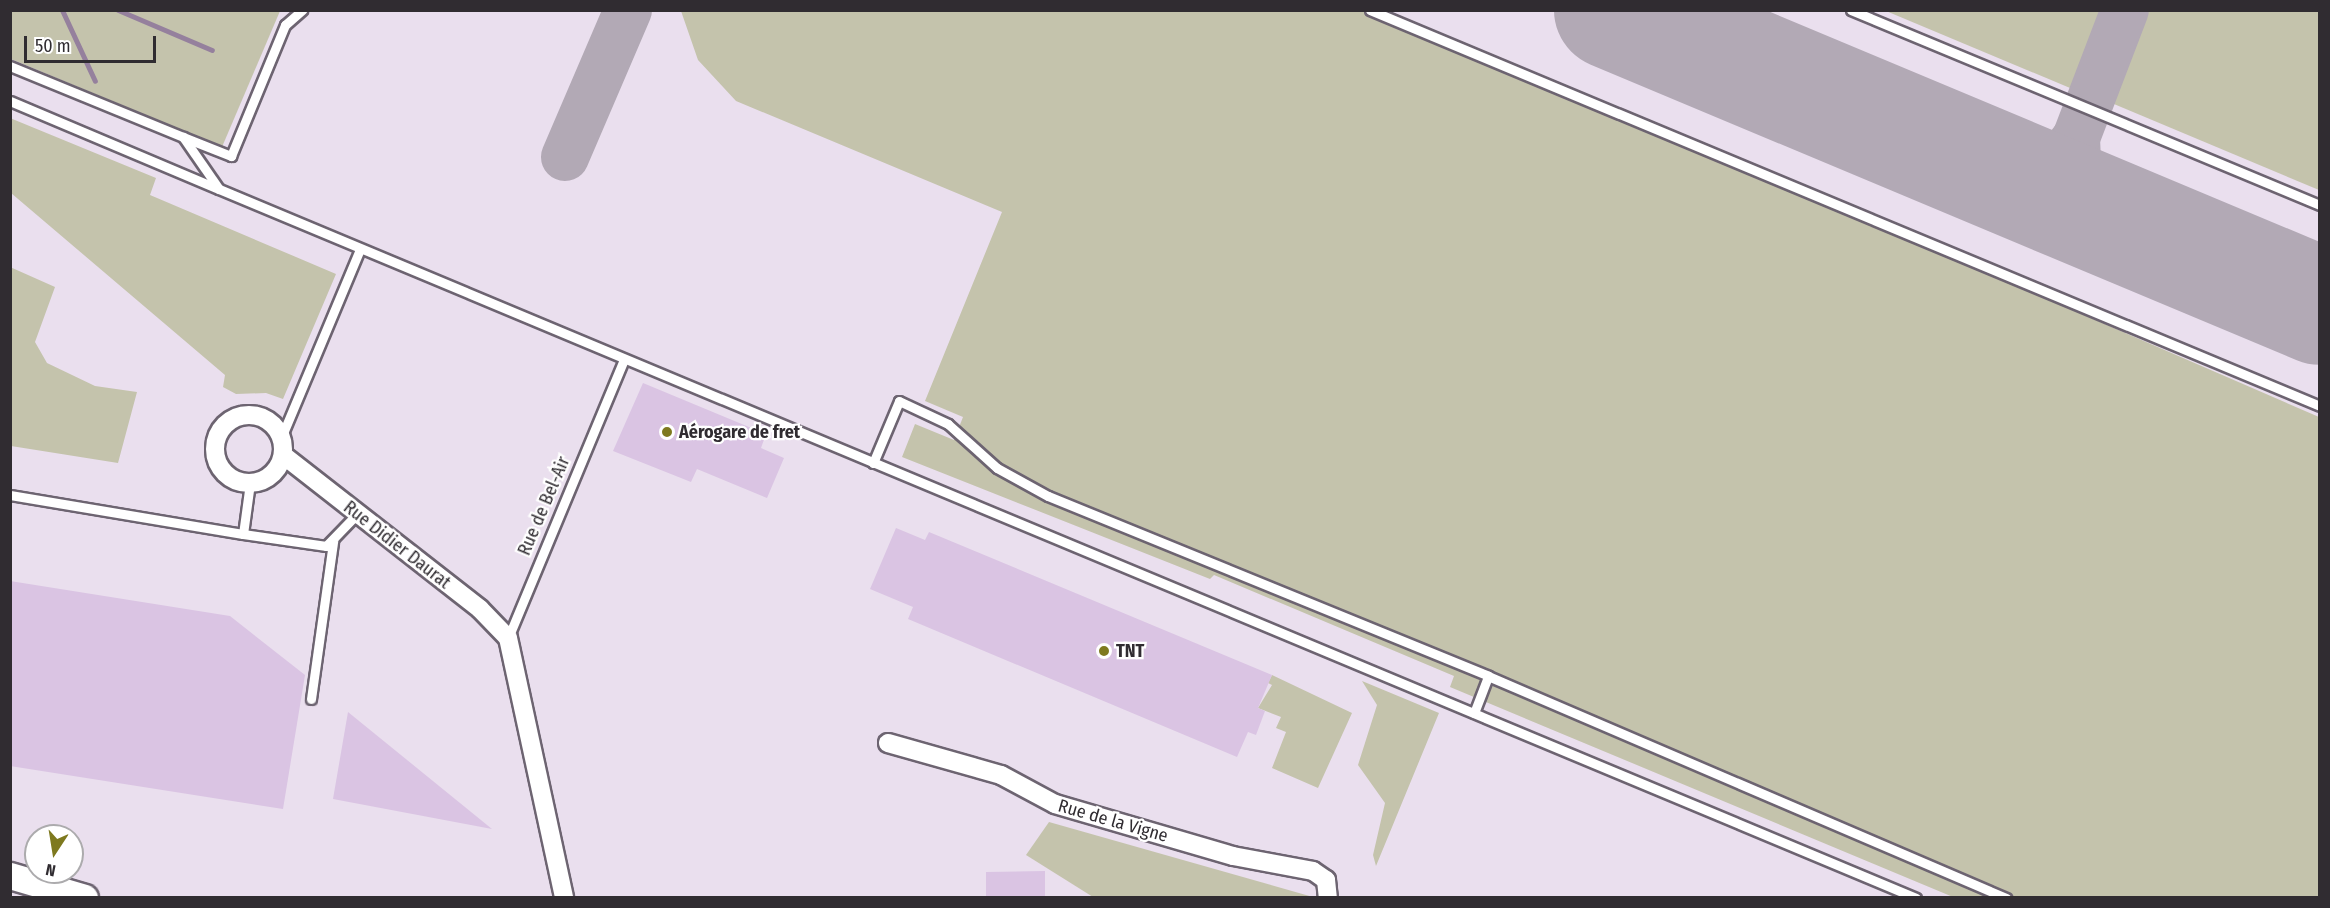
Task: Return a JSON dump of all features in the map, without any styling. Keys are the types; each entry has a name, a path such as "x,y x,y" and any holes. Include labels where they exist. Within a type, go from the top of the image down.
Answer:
{"street":[{"name":"Rue Didier Daurat","path":"250,483 235,481 218,465 214,444 218,433 231,420 248,414 268,420 282,446 357,514 480,609 508,638"},
{"path":"250,483 276,471 282,446"},
{"path":"508,638 564,897"},
{"name":"Rue de la Vigne","path":"888,743 1000,775 1055,804 1233,856 1313,871 1326,880 1328,897"},
{"path":"10,876 85,897"}],"lane":[{"path":"10,66 231,156 285,25 302,10"},
{"path":"1370,10 2319,406"},
{"path":"1851,10 2319,205"},
{"path":"10,101 1916,897"},
{"path":"183,137 219,189"},
{"path":"282,446 360,249"},
{"name":"Rue de Bel-Air","path":"508,638 624,359"},
{"path":"873,463 899,401 948,424 997,468 1047,496 1488,676 2006,897"},
{"path":"243,534 250,483"},
{"path":"10,495 315,545 333,542"},
{"path":"311,699 333,542 357,514"},
{"path":"1474,713 1488,676"}],"green space":[{"path":"10,11 280,11 222,147 11,59"},
{"path":"681,11 1384,11 2319,417 2319,897 1953,897 1450,687 1454,676 1214,575 1210,579 902,457 915,424 954,440 963,417 925,401 1002,212 736,101 698,60"},
{"path":"1886,11 2114,11 2082,93"},
{"path":"2137,11 2319,11 2319,190 2102,99"},
{"path":"10,118 156,178 150,195 336,274 283,399 266,393 236,394 223,387 225,375 11,193"},
{"path":"10,267 55,287 35,342 47,363 95,386 137,392 118,463 11,446"},
{"path":"1272,675 1352,713 1318,788 1272,768 1286,732 1276,728 1281,717 1258,708 1272,685 1268,683"},
{"path":"1362,681 1439,713 1376,866 1373,855 1385,803 1358,765 1377,705"},
{"path":"1049,822 1313,897 1093,897 1026,855"}],"building":[{"path":"643,383 766,434 761,448 784,458 767,498 697,469 691,482 613,451"},
{"name":"TNT","path":"896,528 925,540 929,532 1272,675 1258,708 1265,711 1256,735 1248,732 1237,757 908,619 913,607 870,589"},
{"path":"10,581 230,616 305,675 283,809 10,766"},
{"path":"348,712 492,829 333,799"},
{"path":"1045,871 1045,897 986,897 986,872"}],"waterway":[{"path":"62,10 95,81"},
{"path":"118,10 212,50"}],"taxiway":[{"path":"565,157 628,10"},
{"path":"1990,168 2019,172 2038,169 2065,152 2076,138 2125,10"},
{"path":"2076,138 2078,183 2108,217"}],"runway":[{"path":"1613,10 2320,306"}],"place":[{"name":"Aérogare de fret","path":"667,432"},
{"name":"TNT","path":"1104,651"}]}
